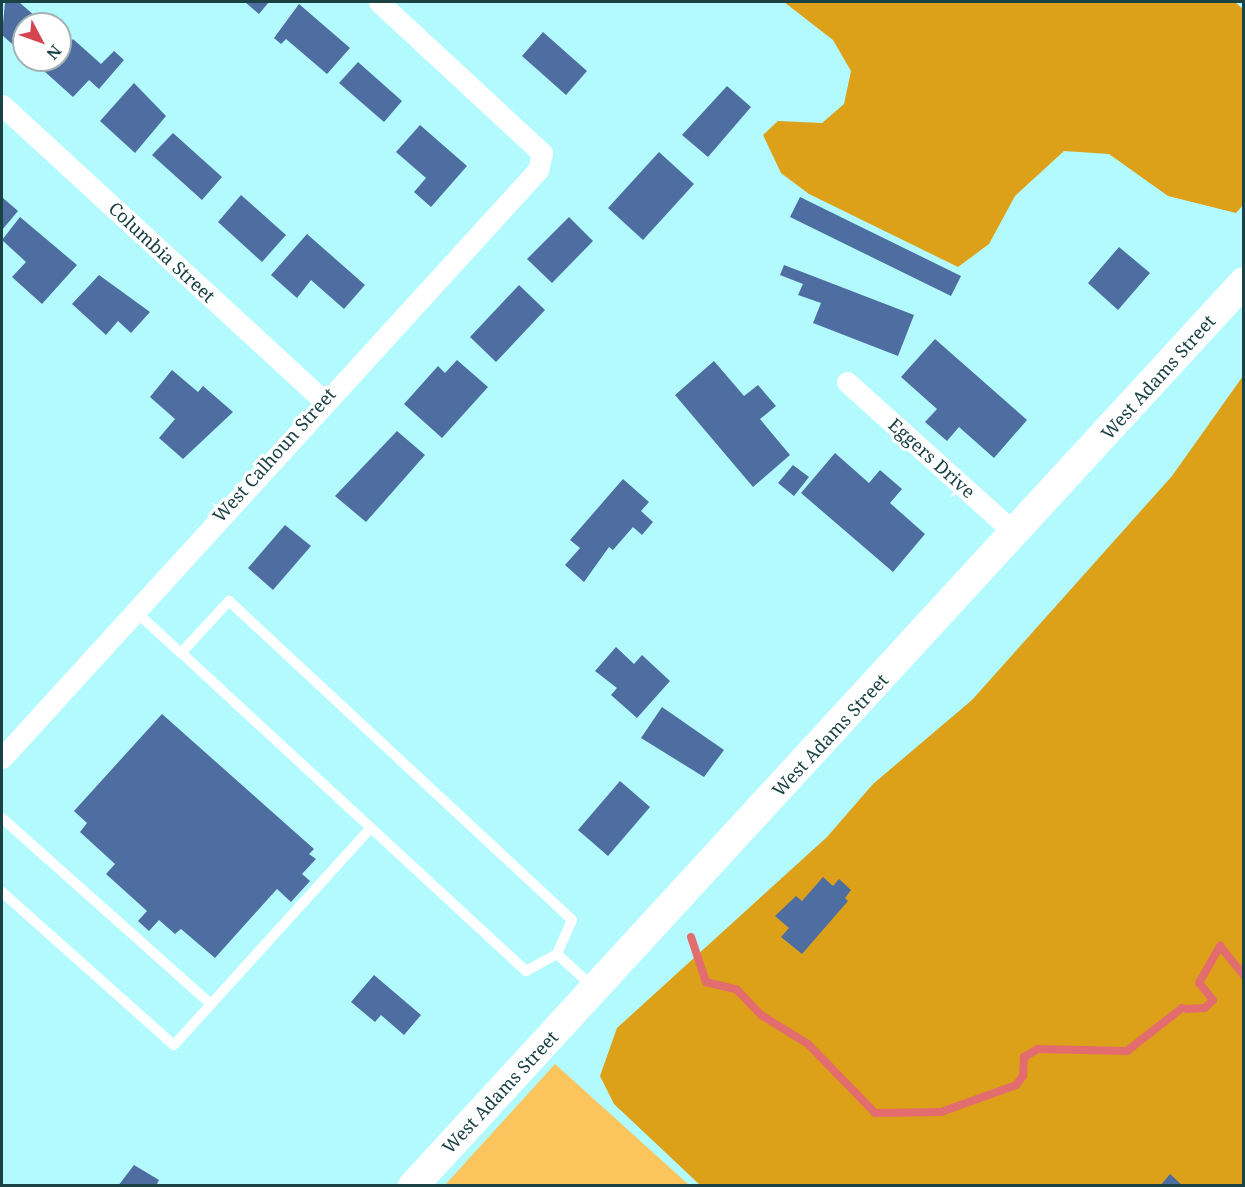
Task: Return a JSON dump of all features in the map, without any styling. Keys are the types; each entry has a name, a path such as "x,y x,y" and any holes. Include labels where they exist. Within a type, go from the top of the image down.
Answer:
{"street":[{"name":"West Calhoun Street","path":"2,758 323,400 538,170 542,153 380,2"},
{"name":"Columbia Street","path":"2,105 323,400"},
{"name":"West Adams Street","path":"413,1185 1016,534 1244,282"},
{"name":"Eggers Drive","path":"848,382 1016,534"}],"lane":[{"path":"134,610 526,971 557,954 572,921 229,601 181,653"},
{"path":"2,818 211,1004"},
{"path":"2,891 174,1045 371,828"},
{"path":"557,954 596,989"}],"shaded area":[{"path":"784,2 1235,2 1244,10 1243,205 1236,213 1168,196 1109,154 1064,151 1015,196 989,244 958,267 809,194 781,173 763,135 778,121 822,123 844,104 851,71 833,40"},
{"path":"1243,376 1243,1185 700,1185 614,1104 600,1076 617,1028 827,837 873,784 972,700 1172,476"},
{"path":"555,1064 689,1185 445,1185"}],"building":[{"path":"5,2 19,2 30,12 12,12 12,44 2,35"},
{"path":"245,2 269,2 259,14"},
{"path":"299,4 350,48 327,74 286,39 281,44 274,38"},
{"path":"543,32 587,71 566,95 522,56"},
{"path":"73,39 101,64 114,51 124,60 99,89 89,80 73,97 45,72 72,72"},
{"path":"358,62 402,101 384,122 339,83"},
{"path":"134,83 166,116 135,153 100,121"},
{"path":"727,86 751,107 708,157 682,135"},
{"path":"420,125 467,166 431,207 414,192 426,178 396,152"},
{"path":"173,133 222,177 202,200 152,155"},
{"path":"659,152 694,184 643,240 608,208"},
{"path":"241,195 286,235 262,262 218,222"},
{"path":"800,197 961,276 951,296 790,217"},
{"path":"3,198 18,211 2,230 2,200"},
{"path":"20,217 77,265 42,304 12,277 26,262 2,240"},
{"path":"569,217 593,241 552,283 527,259"},
{"path":"307,234 365,285 344,309 311,280 297,298 271,275"},
{"path":"1119,247 1150,273 1118,310 1088,283"},
{"path":"784,265 914,315 898,356 813,323 821,303 798,295 803,284 780,275"},
{"path":"99,275 150,312 131,333 118,321 106,335 72,304"},
{"path":"519,285 545,310 496,362 470,337"},
{"path":"935,339 1027,420 994,458 959,427 947,441 925,422 937,409 901,377"},
{"path":"457,360 488,387 442,438 404,404 438,366 445,373"},
{"path":"714,361 744,396 758,385 776,406 760,419 790,455 753,487 675,395"},
{"path":"172,370 198,392 203,386 233,412 183,459 159,438 175,419 150,397"},
{"path":"397,431 425,455 366,522 335,496"},
{"path":"835,453 869,483 880,470 902,489 890,503 925,534 893,572 801,493"},
{"path":"793,465 809,477 794,496 778,483"},
{"path":"623,479 649,502 641,511 653,522 642,535 633,527 613,550 609,547 584,582 565,565 580,548 570,540"},
{"path":"285,525 311,546 273,590 248,568"},
{"path":"616,647 634,664 642,655 670,681 637,718 611,695 617,688 595,671"},
{"path":"662,707 724,750 704,777 641,738"},
{"path":"162,714 314,849 309,854 316,859 302,874 310,881 291,902 277,889 215,958 181,929 175,934 159,920 149,931 138,921 147,911 106,874 115,864 80,832 87,823 74,811"},
{"path":"620,781 650,807 608,856 578,830"},
{"path":"823,877 833,886 839,879 851,890 845,898 848,901 802,954 781,937 789,928 775,916 796,896 802,901"},
{"path":"374,975 421,1015 404,1035 381,1015 375,1022 351,1002"},
{"path":"134,1165 159,1180 156,1186 118,1186"},
{"path":"1170,1174 1183,1186 1160,1186"}],"waterway":[{"path":"691,937 706,982 737,990 761,1015 808,1044 875,1113 941,1112 1016,1085 1023,1076 1024,1057 1038,1049 1127,1051 1182,1008"},
{"path":"1187,1009 1205,1008 1213,1000 1199,983 1220,946 1244,976"}]}
